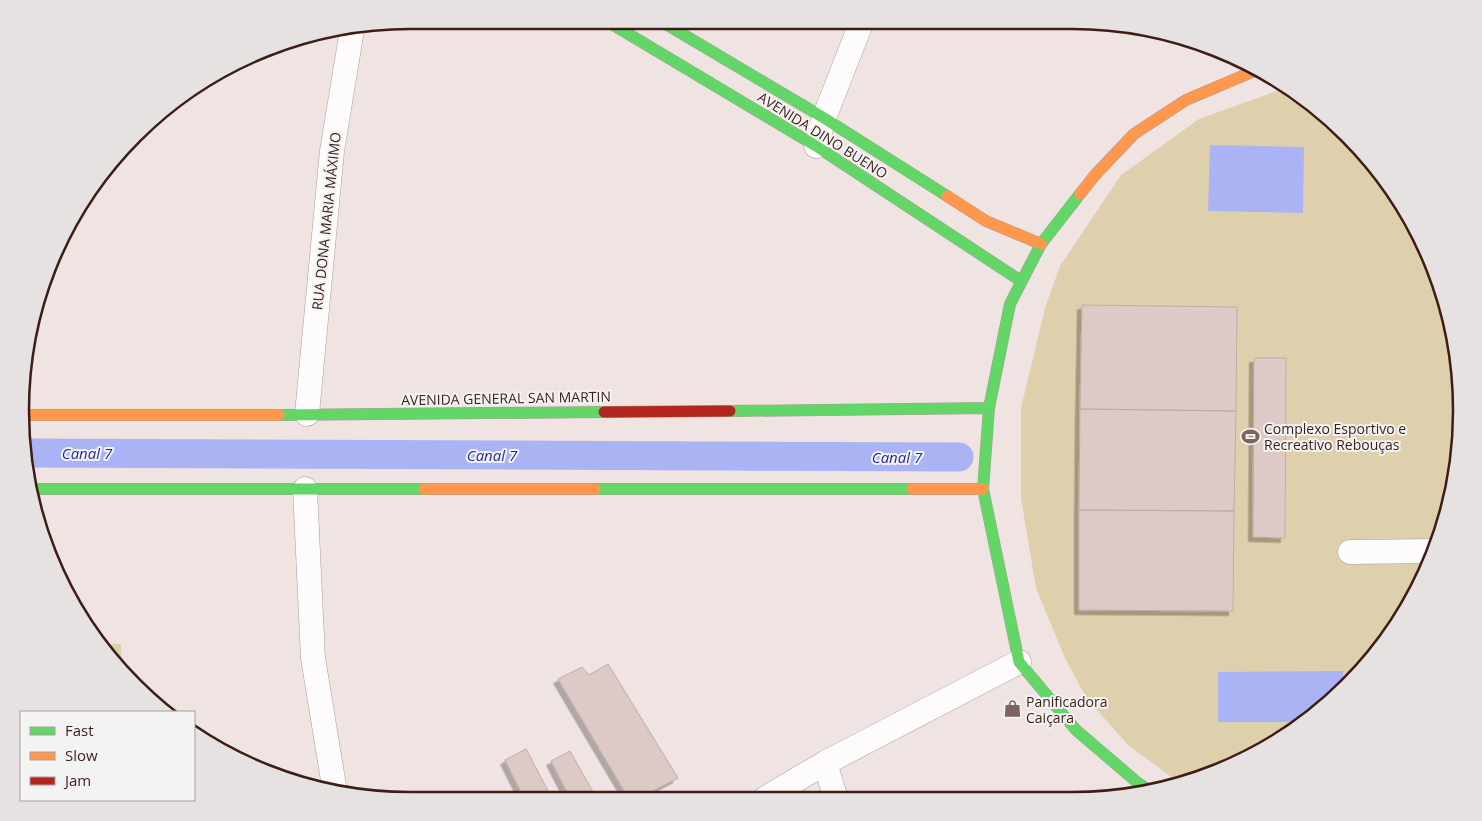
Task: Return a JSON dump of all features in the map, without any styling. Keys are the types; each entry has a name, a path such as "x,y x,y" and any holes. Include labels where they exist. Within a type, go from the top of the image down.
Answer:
{"main road":[{"name":"AVENIDA DINO BUENO","path":"620,29 816,146 1021,281"},
{"name":"AVENIDA DINO BUENO","path":"674,29 824,118 986,221 1041,244"},
{"path":"1141,786 1076,730 1019,662 982,489 989,408 1010,304 1041,244 1095,175 1134,134 1186,100 1249,73"},
{"name":"AVENIDA GENERAL SAN MARTIN","path":"29,415 989,408"},
{"path":"37,489 982,489"}],"street":[{"path":"816,146 824,118 859,29"},
{"name":"RUA DONA MARIA MÁXIMO","path":"307,414 332,151 351,34"},
{"path":"305,489 312,658 333,784"},
{"path":"1350,552 1426,551"},
{"path":"776,792 825,763 1019,662"},
{"path":"825,763 834,792"}],"shaded area":[{"name":"Complexo Esportivo e Recreativo Rebouças","path":"1277,91 1284,93 1323,123 1359,159 1389,198 1414,242 1433,288 1446,336 1450,361 1453,410 1450,460 1440,509 1424,557 1389,623 1359,662 1323,698 1284,728 1218,763 1174,778 1128,745 1087,699 1065,658 1036,588 1021,498 1021,408 1045,308 1060,266 1121,175 1199,119"},
{"path":"109,644 121,644 122,660"}],"water":[{"path":"1210,145 1304,147 1303,213 1208,211"},
{"path":"1343,671 1343,678 1323,698 1292,722 1218,722 1218,672"}],"building":[{"path":"1082,305 1237,307 1236,411 1080,409"},
{"path":"1254,358 1286,358 1285,538 1253,537"},
{"path":"1080,409 1236,411 1234,511 1079,510"},
{"path":"1079,510 1234,511 1233,611 1079,610"},
{"path":"608,664 678,778 651,792 625,792 558,679 582,667 589,675"},
{"path":"526,749 549,792 521,792 505,760"},
{"path":"570,751 593,792 567,792 551,761"}],"waterway":[{"name":"Canal 7","path":"31,453 959,457"}],"traffic: fast":[{"path":"620,29 816,146 1021,281"},
{"path":"674,29 824,118 947,196"},
{"path":"1080,194 1041,244 1010,304 989,408 983,489 1019,662 1076,730 1142,786"},
{"path":"730,411 989,408"},
{"path":"279,415 604,412"},
{"path":"37,489 424,489"},
{"path":"595,489 912,489"}],"traffic: slow":[{"path":"1080,194 1095,175 1134,134 1186,100 1249,73"},
{"path":"947,196 986,221 1041,244"},
{"path":"29,415 279,415"},
{"path":"424,489 595,489"},
{"path":"912,489 983,489"}],"traffic: jam":[{"path":"604,412 730,411"}],"place":[{"name":"Complexo Esportivo e Recreativo Rebouças","path":"1250,436"},
{"name":"Panificadora Caiçara","path":"1012,709"}]}
